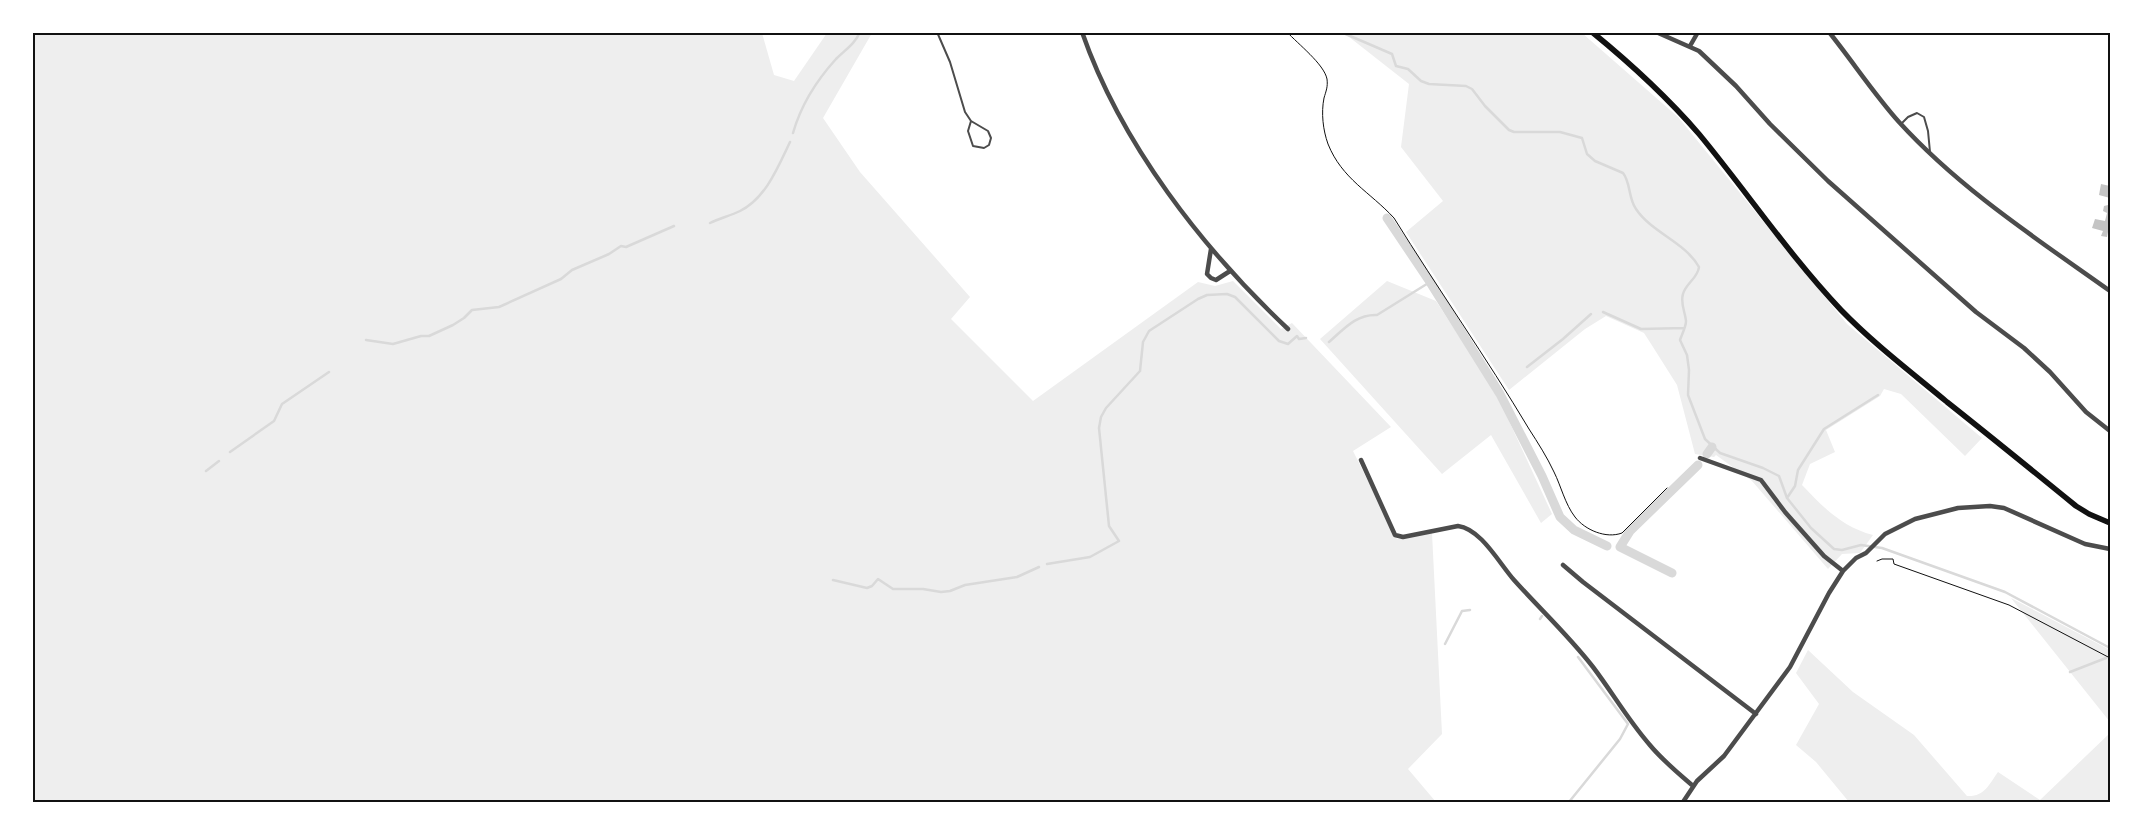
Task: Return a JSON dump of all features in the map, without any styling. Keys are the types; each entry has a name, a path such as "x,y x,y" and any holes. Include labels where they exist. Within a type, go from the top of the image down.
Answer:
{"main road":[{"path":"1592,32 1650,84 1697,132 1803,267 1866,334 2076,506 2110,523"}],"street":[{"path":"1082,32 1098,72 1135,142 1172,199 1230,271 1288,329"},
{"path":"1656,32 1690,46 1699,52 1736,86 1770,124 1846,198 1976,312 2024,348 2050,372 2086,412 2110,431"},
{"path":"1690,46 1698,32"},
{"path":"1829,32 1879,99 1901,124 1962,182 2001,213 2110,291"},
{"path":"1211,249 1207,274 1216,280 1230,271"},
{"path":"1700,458 1762,480 1785,512 1824,556 1843,571"},
{"path":"1362,460 1395,535 1403,537 1458,526 1467,527 1476,533 1513,579 1564,632 1593,667 1648,743 1662,759 1693,786"},
{"path":"1683,802 1697,781 1724,756 1790,666 1843,571 1856,558 1866,553 1878,540 1896,527 1930,514 1958,508 1990,506 2004,508 2085,544 2110,549"},
{"path":"1563,565 1756,714"}],"lane":[{"path":"937,32 950,62 965,112 971,121 988,131 991,138 989,145 984,148 974,146 968,130 971,121"},
{"path":"1901,124 1913,114 1917,113 1924,117 1928,131 1930,152"}],"path":[{"path":"1288,32 1322,68 1327,78 1322,113 1324,131 1335,157 1344,172 1356,186 1381,204 1394,218 1482,351 1530,430 1553,470 1574,516 1583,525 1598,532 1614,536 1622,533 1667,488"},
{"path":"1877,561 1882,558 1892,559 1894,564 2009,605 2110,658"}],"shaded area":[{"path":"32,33 762,33 774,75 794,81 827,33 872,33 823,118 860,172 970,297 951,319 1033,401 1198,282 1215,286 1233,281 1281,329 1292,323 1391,427 1353,451 1397,539 1432,533 1442,734 1408,769 1436,802 33,802"},
{"path":"1344,33 1582,33 1678,117 1847,324 1982,438 1965,456 1901,394 1884,389 1880,396 1826,430 1835,452 1810,464 1802,485 1842,521 1873,535 1860,553 1842,554 1828,569 1752,481 1716,455 1714,457 1695,454 1677,385 1644,333 1606,316 1585,329 1509,390 1406,232 1443,201 1401,147 1409,84"},
{"path":"1387,281 1436,301 1496,393 1552,514 1541,523 1491,435 1442,474 1320,339"},
{"path":"2011,598 2110,650 2110,722"},
{"path":"1808,650 1853,692 1914,735 1967,796 1973,796 1982,792 1989,786 1998,772 2040,800 2110,733 2110,802 1849,802 1816,762 1796,745 1819,704 1796,673"}],"building":[{"path":"2101,184 2110,186 2110,198 2099,195"},
{"path":"2110,199 2110,232 2108,232 2107,237 2101,236 2103,231 2092,228 2095,219 2105,221 2107,213 2103,211 2104,206 2108,205"}],"waterway":[{"path":"793,133 800,113 816,85 836,59 853,43 860,32"},
{"path":"1341,32 1392,54 1396,66 1408,69 1421,81 1429,84 1466,86 1472,89 1485,106 1509,130 1514,132 1560,132 1582,138 1587,154 1595,161 1623,173 1636,209 1651,225 1686,251 1699,267 1682,297 1686,321 1680,340 1687,355 1689,370 1688,395 1705,439 1720,453 1763,468 1779,476 1787,498 1811,528 1834,549 1842,550 1861,545 1882,548 2005,592 2110,648"},
{"path":"710,223 740,211 757,198 770,181 790,142"},
{"path":"1387,218 1430,282 1500,394 1542,476 1560,517 1574,530 1607,546"},
{"path":"366,340 393,344 421,336 429,336 453,325 472,310 499,307 561,279 572,270 609,254 621,246 626,247 674,226"},
{"path":"1329,342 1345,327 1363,317 1377,315 1430,282"},
{"path":"1047,564 1090,557 1119,541 1109,526 1099,428 1101,417 1106,408 1140,371 1143,342 1149,331 1198,299 1207,295 1227,294 1235,297 1279,341 1288,344 1297,336 1299,339 1306,338"},
{"path":"1603,312 1641,329 1684,328"},
{"path":"1527,367 1591,314"},
{"path":"230,452 274,421 282,404 329,372"},
{"path":"1787,498 1795,486 1798,470 1824,429 1878,395"},
{"path":"1707,454 1712,447"},
{"path":"206,471 219,461"},
{"path":"1672,573 1620,547 1630,531 1698,465"},
{"path":"833,580 867,588 872,586 878,579 893,589 923,589 941,592 950,591 965,585 1017,577 1039,567"},
{"path":"1445,644 1462,611 1470,610"},
{"path":"1569,802 1620,739 1628,724 1578,657"},
{"path":"2070,672 2106,658"}]}
